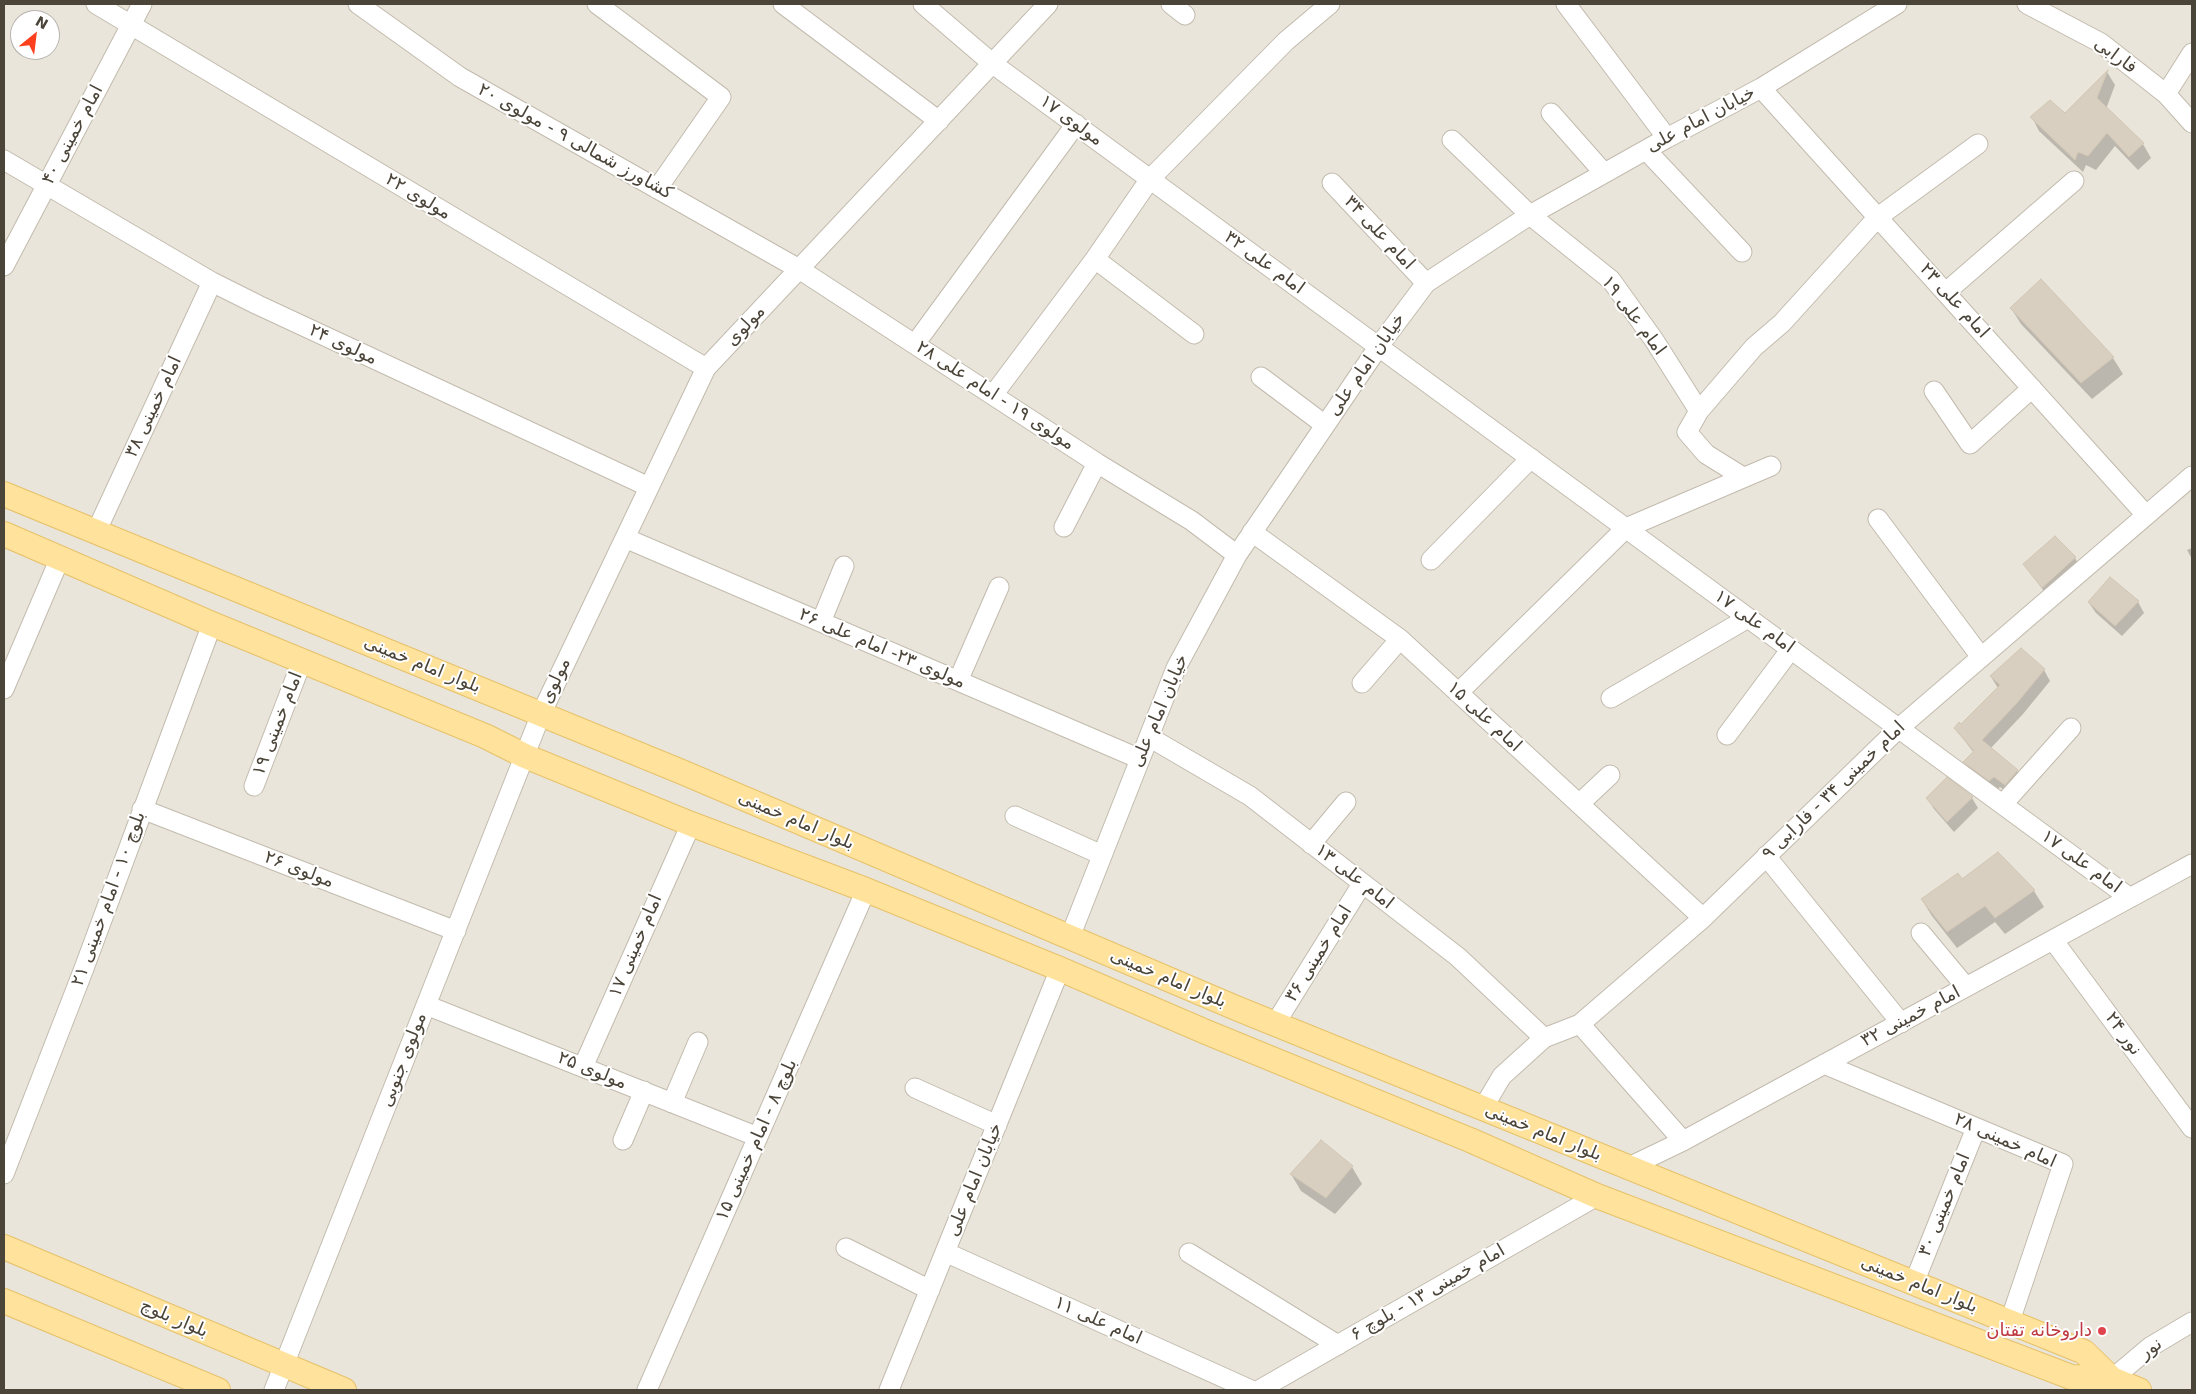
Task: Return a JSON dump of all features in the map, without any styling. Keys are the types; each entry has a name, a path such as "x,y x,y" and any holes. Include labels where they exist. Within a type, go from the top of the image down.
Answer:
{"main road":[{"name":"بلوار امام خمینی","path":"4,494 682,772 1275,1024 2084,1352 2108,1385"},
{"name":"بلوار امام خمینی","path":"4,534 212,624 484,736 525,756 691,824 866,890 1060,969 1206,1032 1470,1140 1597,1196 2071,1377 2108,1385"},
{"path":"1060,969 1070,937"},
{"name":"بلوار بلوچ","path":"4,1248 344,1390"},
{"path":"4,1301 218,1390"},
{"path":"2108,1385 2139,1390"}],"street":[{"name":"مولوی ۲۲","path":"96,4 706,368"},
{"name":"امام خمینی ۴۰","path":"4,266 142,4"},
{"name":"کشاورز شمالی ۹ - مولوی ۲۰","path":"358,4 460,78 799,269"},
{"path":"597,4 721,97 657,189"},
{"path":"783,4 939,120"},
{"name":"مولوی ۱۷","path":"923,4 993,64 1150,179"},
{"name":"مولوی","path":"525,756 541,714 706,368 1048,4"},
{"path":"993,395 1095,259 1150,179 1286,40 1330,4"},
{"path":"1566,4 1667,138"},
{"name":"خیابان امام علی","path":"1070,937 1176,668 1237,555 1379,346 1426,283 1530,215 1761,88 1897,4"},
{"name":"فارابی","path":"2028,4 2101,44 2166,94 2192,123"},
{"path":"2166,94 2192,53"},
{"name":"امام علی ۲۳","path":"1761,88 2146,515"},
{"path":"1551,113 1604,173"},
{"path":"914,344 1076,124"},
{"name":"امام علی ۱۹","path":"1452,140 1530,215 1611,280 1654,340 1699,410"},
{"path":"1743,477 1706,454 1687,432 1699,410 1754,347 1782,323 1878,217 1978,144"},
{"path":"1646,150 1742,252"},
{"name":"مولوی ۲۴","path":"4,160 212,282 258,306 649,487"},
{"name":"امام علی ۳۲","path":"1150,179 1379,346"},
{"path":"1946,292 2074,180"},
{"name":"امام علی ۳۴","path":"1332,183 1426,283"},
{"path":"1095,259 1194,334"},
{"name":"مولوی ۱۹ - امام علی ۲۸","path":"799,269 1097,463 1192,521 1237,555"},
{"name":"امام خمینی ۳۸","path":"96,532 212,282"},
{"name":"امام علی ۱۷","path":"1379,346 2130,898"},
{"path":"1261,377 1325,425"},
{"path":"1934,391 1970,444 2032,388"},
{"path":"1431,560 1531,458"},
{"path":"1064,527 1097,463"},
{"path":"1458,693 1626,528 1771,466"},
{"name":"امام خمینی ۳۴ - فارابی ۹","path":"1482,1108 1502,1076 1544,1038 1580,1024 1703,918 1899,728 2192,476"},
{"path":"1878,519 1981,656"},
{"name":"امام علی ۱۵","path":"1252,532 1400,639 1703,918"},
{"name":"مولوی ۲۳- امام علی ۲۶","path":"625,538 1140,759"},
{"path":"4,689 60,558"},
{"path":"821,622 844,566"},
{"path":"958,681 999,586"},
{"path":"1611,698 1748,618"},
{"name":"بلوچ ۱۰ - امام خمینی ۲۱","path":"4,1174 83,971 212,624"},
{"path":"1362,684 1400,639"},
{"path":"1727,735 1791,649"},
{"name":"امام خمینی ۱۹","path":"254,786 302,661"},
{"path":"2003,804 2071,728"},
{"name":"امام علی ۱۳","path":"1149,737 1250,796 1458,957 1544,1038"},
{"name":"مولوی جنوبی","path":"274,1390 525,756"},
{"path":"1579,804 1610,775"},
{"path":"1311,844 1346,802"},
{"name":"مولوی ۲۶","path":"142,809 456,931"},
{"path":"1015,816 1102,855"},
{"name":"امام خمینی ۱۷","path":"583,1067 680,844 691,824"},
{"path":"1766,856 1900,1023"},
{"name":"امام خمینی ۳۲","path":"1629,1168 1683,1141 2192,864"},
{"name":"امام خمینی ۳۶","path":"1275,1024 1362,884"},
{"name":"بلوچ ۸ - امام خمینی ۱۵","path":"647,1390 866,890"},
{"path":"1921,934 1966,987"},
{"name":"نور ۲۴","path":"2053,940 2192,1128"},
{"name":"خیابان امام علی","path":"889,1390 1060,969"},
{"name":"مولوی ۲۵","path":"426,1004 758,1137"},
{"path":"1580,1024 1683,1141"},
{"path":"672,1102 698,1042"},
{"name":"امام خمینی ۲۸","path":"1824,1064 2063,1164 2010,1322"},
{"path":"915,1088 997,1125"},
{"path":"623,1140 644,1091"},
{"name":"امام خمینی ۳۰","path":"1914,1283 1976,1128"},
{"name":"امام خمینی ۱۳ - بلوچ ۶","path":"1259,1390 1597,1196"},
{"path":"846,1248 930,1290"},
{"name":"امام علی ۱۱","path":"945,1252 1250,1390"},
{"path":"1189,1253 1338,1345"},
{"name":"نور","path":"2108,1385 2150,1347 2192,1322"}],"shaded area":[{"path":"4,4 2192,4 2192,1390 4,1390"}],"building":[{"path":"2108,70 2097,98 2144,143 2129,157 2107,133 2088,156 2078,152 2075,160 2030,117 2050,100 2065,113"},
{"path":"2041,279 2114,357 2081,383 2010,308"},
{"path":"2055,536 2076,557 2042,588 2023,564"},
{"path":"2110,577 2139,601 2115,626 2088,602"},
{"path":"2021,648 2045,669 2017,703 1982,740 2018,770 2005,785 1994,777 1989,781 1963,762 1974,751 1954,728 1959,722 1961,724 2000,685 1990,676"},
{"path":"1947,777 1973,797 1947,822 1926,798"},
{"path":"1998,852 2035,890 1995,918 1985,906 1947,932 1921,899 1958,873 1962,879"},
{"path":"1321,1140 1353,1166 1326,1198 1290,1174"}],"place":[{"name":"داروخانه تفتان","path":"2102,1331"}]}
